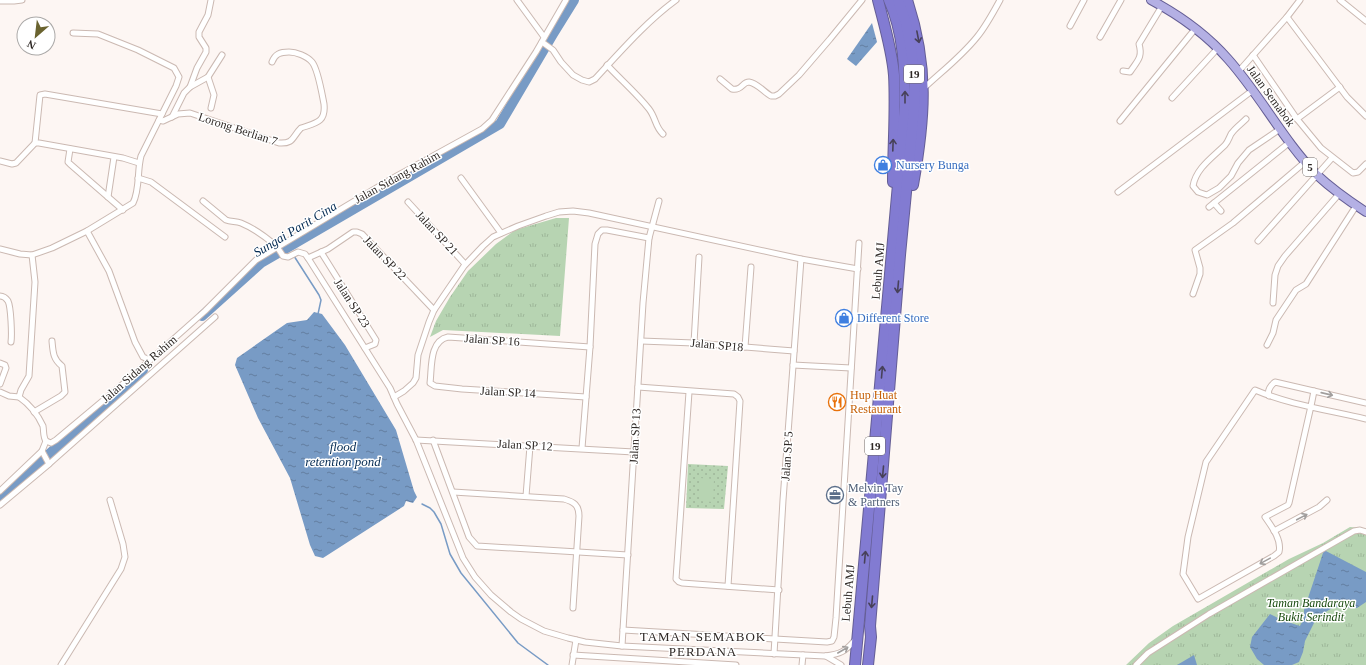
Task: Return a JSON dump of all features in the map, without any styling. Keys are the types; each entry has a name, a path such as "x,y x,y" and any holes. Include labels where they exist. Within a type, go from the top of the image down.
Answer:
{"highway":[{"name":"Lebuh AMJ","path":"889,0 902,51 905,78 906,150"},
{"name":"Lebuh AMJ","path":"855,665 906,150 914,109 915,79 911,49 898,0"},
{"path":"896,255 918,157 923,108 922,67 919,46 915,24 907,0"},
{"path":"878,2 894,74 895,98 893,151 896,255"},
{"name":"Lebuh AMJ","path":"868,665 896,255"}],"main road":[{"name":"Jalan Semabok","path":"1151,0 1174,12 1218,48 1239,71 1305,162 1339,194 1366,212"}],"street":[{"path":"0,1 14,2 22,0"},
{"path":"190,87 197,68 206,52 206,48 199,37 199,32 208,14 211,0"},
{"path":"517,0 545,42 553,50 561,62 573,75 589,82 595,79 625,46 657,15 676,0"},
{"name":"Jalan Sidang Rahim","path":"44,447 56,440 150,360 205,311 256,260 393,178 482,129 492,120 545,42 566,0"},
{"path":"720,79 732,89 739,89 746,83 750,82 771,96 779,94 799,76 862,0"},
{"path":"923,90 944,68 960,56 977,37 1000,0"},
{"path":"1070,26 1084,0"},
{"path":"1100,37 1121,0"},
{"path":"1239,71 1287,17 1300,0"},
{"path":"1340,0 1366,21"},
{"path":"1123,71 1130,72 1141,55 1142,51 1139,44 1162,6"},
{"path":"1287,17 1354,106 1366,116"},
{"path":"1120,121 1195,29"},
{"path":"0,249 20,254 32,255 52,248 87,231 133,203 136,198 139,163 176,86 179,76 174,68 138,50 98,34 73,33"},
{"path":"1172,98 1218,48"},
{"name":"Lorong Berlian 7","path":"159,120 163,121 178,114 190,113 279,143 288,143 301,128 314,125 321,119 325,109 316,70 312,61 293,52 283,52 274,57 272,62"},
{"path":"172,117 184,93 190,87 208,77 222,55"},
{"name":"Jalan Semabok","path":"1253,55 1297,118 1321,148 1353,173 1358,172 1366,164"},
{"path":"608,65 649,109 655,118 657,127 663,134"},
{"path":"208,77 214,95 211,108"},
{"path":"1297,118 1340,87"},
{"path":"1118,192 1253,90"},
{"path":"0,161 12,164 16,163 35,144 40,95 45,94 162,114"},
{"path":"1246,119 1234,131 1225,144 1199,170 1193,186 1198,192 1207,194 1219,188 1231,176 1238,163 1249,150 1280,129"},
{"path":"1209,207 1290,142"},
{"path":"35,144 114,157 139,163"},
{"path":"70,149 68,162 122,210"},
{"path":"108,197 114,157"},
{"path":"1258,241 1332,158"},
{"path":"1192,294 1200,274 1200,268 1195,250 1233,223 1305,162"},
{"path":"138,178 152,182 225,237"},
{"path":"461,178 501,233"},
{"path":"1273,303 1278,266 1339,194"},
{"path":"203,201 229,222 237,221 246,225 277,248 282,256 286,257 298,252 305,254 394,396 416,440 458,548 475,576 500,604 521,619 544,631 576,640 622,646 825,656 842,653 857,638"},
{"name":"Jalan SP 13","path":"622,646 649,238 658,201"},
{"name":"Jalan SP 21","path":"408,202 465,264"},
{"path":"1214,203 1221,211"},
{"path":"1267,345 1274,333 1276,320 1296,290 1306,284 1356,206"},
{"path":"394,396 404,391 416,378 418,355 434,310 465,264 493,237 559,212 572,211 590,213 802,259 858,269"},
{"path":"582,448 590,347 595,244 598,234 602,230 607,230 649,238"},
{"path":"87,231 109,271 135,342 143,357 150,360"},
{"name":"Jalan SP 22","path":"308,258 321,252 353,232 362,234 434,310"},
{"path":"623,630 828,642 832,641 834,637 859,243"},
{"name":"Jalan SP 23","path":"321,252 376,340 375,344 365,348"},
{"path":"19,397 21,390 29,376 35,282 32,255"},
{"path":"694,343 699,257"},
{"name":"Jalan SP 5","path":"774,654 793,365 802,259"},
{"path":"745,347 751,267"},
{"path":"0,296 3,296 8,301 12,332 11,342"},
{"path":"0,505 215,317"},
{"name":"Jalan SP 16","path":"430,383 434,347 439,340 443,338 448,337 590,347"},
{"path":"34,412 65,392 62,366 53,356 52,341"},
{"name":"Jalan SP18","path":"641,341 694,343 794,351"},
{"path":"0,363 6,365 6,368 0,384"},
{"path":"793,365 851,368"},
{"path":"1269,396 1269,389 1275,382 1366,403"},
{"name":"Jalan SP 14","path":"430,383 435,386 462,389 586,397"},
{"path":"638,387 689,392 734,394 740,401 728,586"},
{"path":"1314,392 1311,406 1288,505 1266,517 1274,531 1280,549 1279,552 1198,599 1183,574 1188,537 1206,462 1255,390 1269,396 1311,406 1366,419"},
{"path":"0,392 9,396 19,397 27,403 34,412 42,425 44,432 44,447 48,463"},
{"path":"689,392 676,579 682,583 779,590"},
{"name":"Jalan SP 12","path":"416,440 634,452"},
{"path":"433,440 469,537 477,546 628,555"},
{"path":"526,496 530,446"},
{"path":"0,491 44,447"},
{"path":"453,492 564,499 576,504 579,509 579,516 573,608"},
{"path":"61,665 121,569 125,557 123,544 110,500"},
{"path":"1274,531 1320,507 1328,500"},
{"path":"1136,665 1148,653 1209,614 1354,531 1360,530 1366,532"},
{"path":"572,665 576,640"},
{"path":"573,655 736,665"},
{"path":"802,655 802,665"},
{"path":"825,656 841,665"}],"green space":[{"path":"556,218 569,218 560,336 443,330 430,337 436,321 468,271 496,244 515,230"},
{"path":"688,464 728,466 724,509 686,508"},
{"path":"700,478 714,479 713,502 699,501"},
{"name":"Taman Bandaraya Bukit Serindit","path":"1350,527 1362,528 1366,530 1366,665 1126,665 1149,643 1173,626 1289,559 1323,543"}],"water":[{"path":"872,23 877,42 856,66 847,59"},
{"name":"flood retention pond","path":"314,312 322,314 345,345 396,430 417,497 413,503 406,501 404,506 323,558 315,556 310,545 290,478 258,418 235,365 237,358 287,323 307,320"},
{"path":"1324,550 1366,572 1366,602 1357,608 1334,607 1317,617 1305,641 1299,662 1292,665 1264,665 1257,659 1250,647 1252,637 1270,614 1300,626 1304,618 1304,610"},
{"path":"1194,655 1197,665 1177,665"}],"waterway":[{"name":"Sungai Parit Cina","path":"202,316 261,263 500,124 574,0"},
{"path":"294,256 319,295 321,300 318,314"},
{"name":"Sungai Parit Cina","path":"0,498 143,370"},
{"path":"422,504 434,512 441,524 450,554 461,573 518,643 548,665"}],"place":[{"name":"Nursery Bunga","path":"883,165"},
{"name":"Different Store","path":"844,318"},
{"name":"Hup Huat Restaurant","path":"837,402"},
{"name":"Melvin Tay & Partners","path":"835,495"}],"district":[{"name":"TAMAN SEMABOK PERDANA","path":"703,644"}]}
